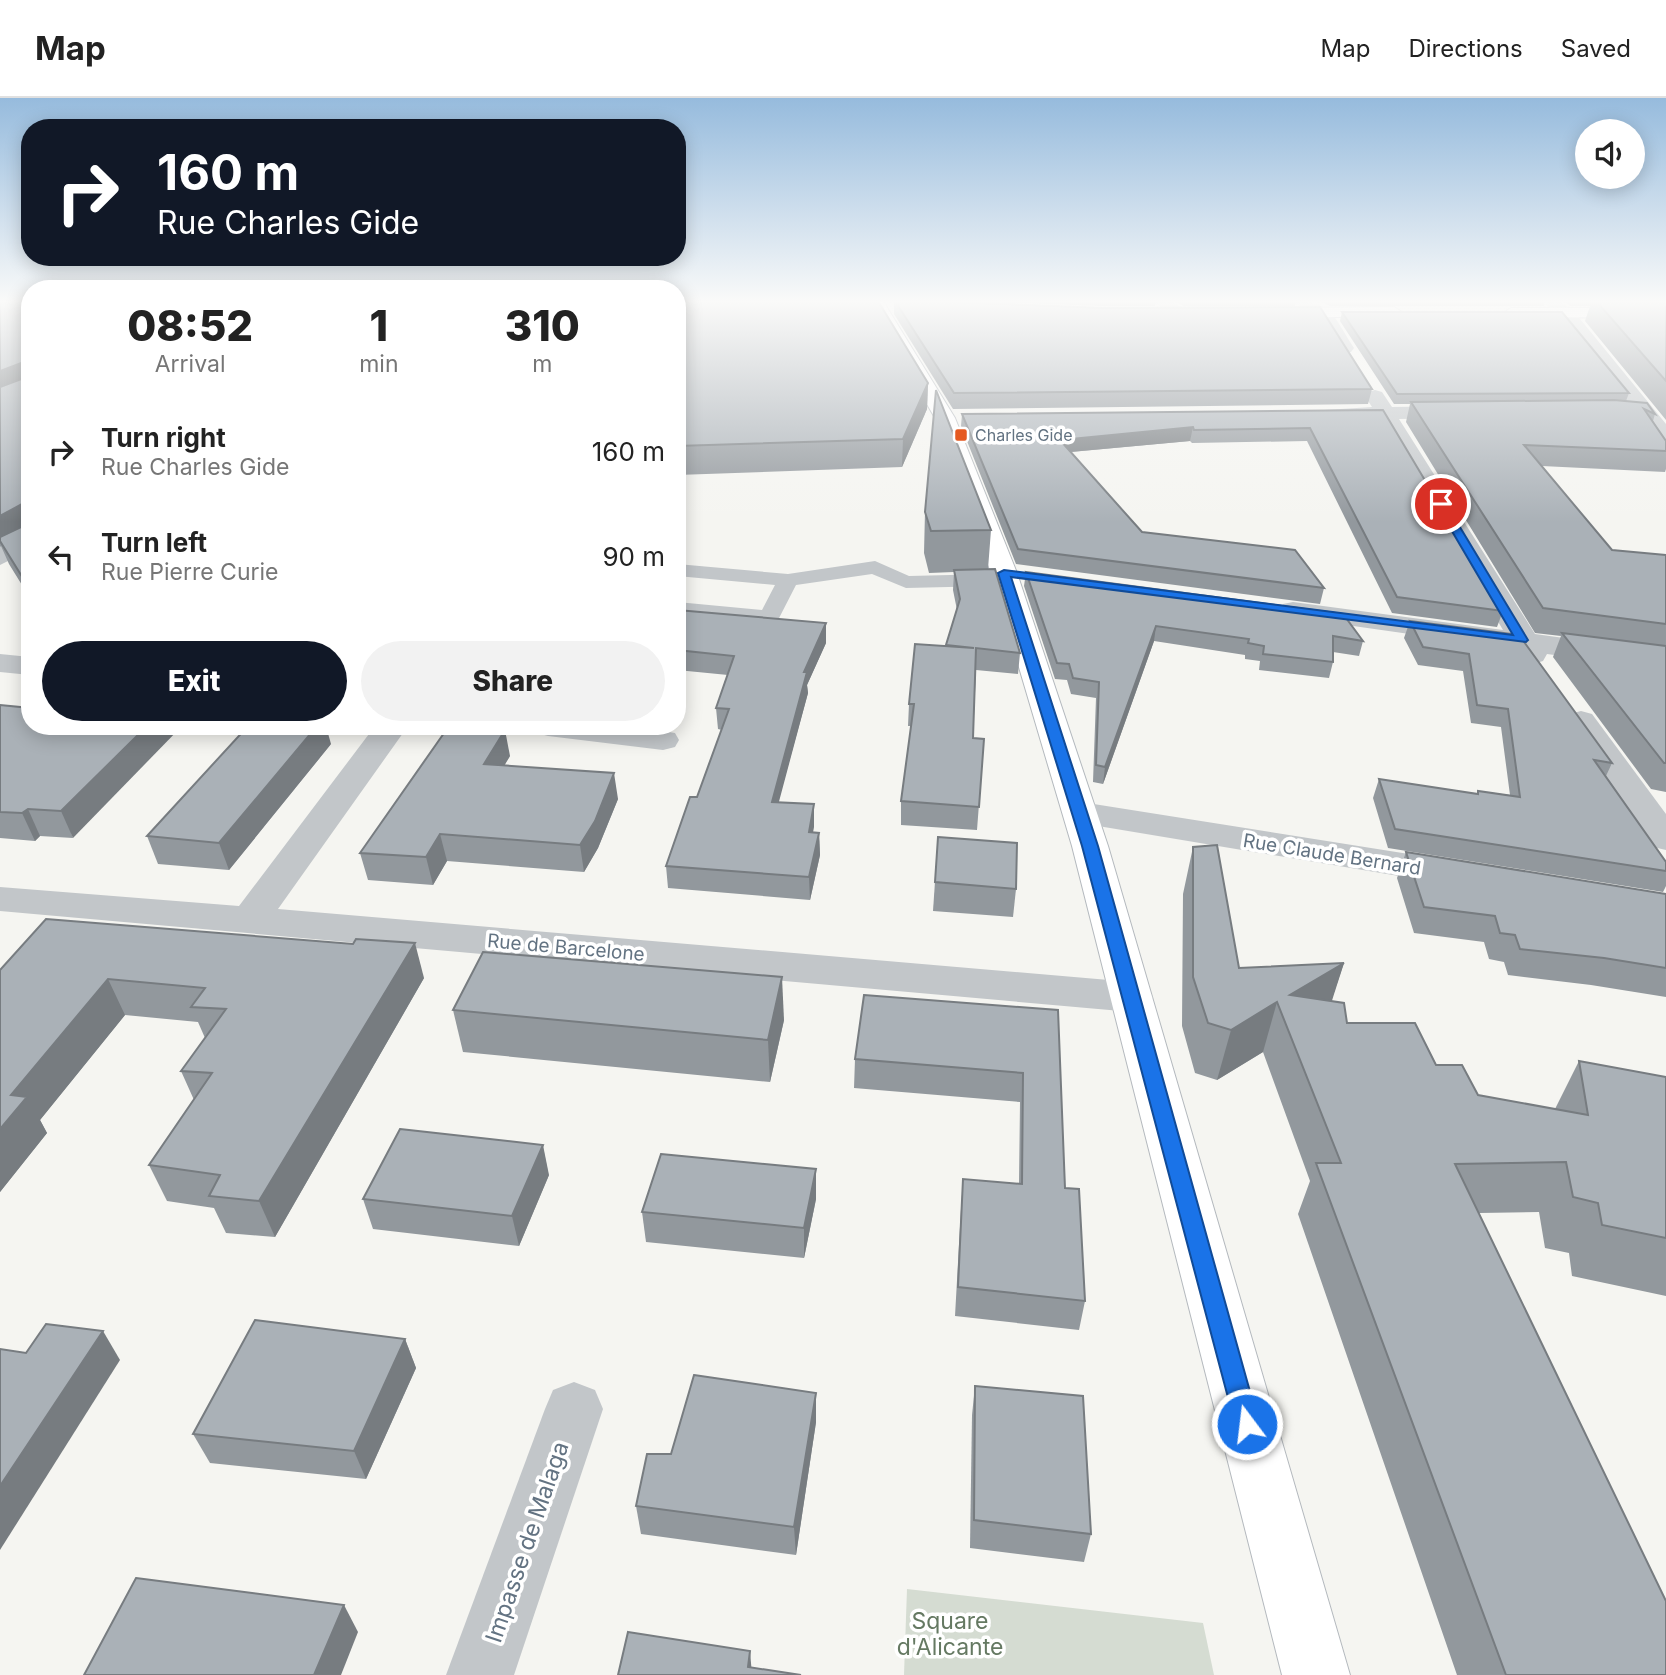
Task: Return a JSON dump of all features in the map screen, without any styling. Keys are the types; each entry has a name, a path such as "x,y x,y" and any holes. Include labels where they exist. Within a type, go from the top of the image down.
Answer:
{"street":[{"path":"924,375 953,418 1013,576 1132,997 1316,1675"},
{"path":"1616,375 1666,438"},
{"path":"1366,381 1522,640 1666,839"},
{"path":"1318,414 1483,412"},
{"path":"1617,412 1649,415"},
{"path":"0,557 21,544"},
{"path":"1262,606 1666,661"},
{"path":"0,663 21,665"},
{"path":"250,919 385,735"},
{"path":"622,735 663,740"},
{"name":"Rue Claude Bernard","path":"1081,813 1487,879"},
{"name":"Rue de Barcelone","path":"0,899 1132,997"},
{"name":"Impasse de Malaga","path":"480,1675 574,1409"}],"lane":[{"path":"686,571 789,580 875,567 906,582 1013,576"},
{"path":"686,609 769,617 789,580"}],"green space":[{"name":"Square d'Alicante","path":"907,1589 1203,1623 1214,1675 904,1675"}],"building":[{"path":"686,375 923,375 928,383 903,439 686,446"},
{"path":"942,375 1363,375 1372,389 954,393"},
{"path":"1384,375 1614,375 1629,393 1397,394"},
{"path":"21,379 21,505 0,516 0,387"},
{"path":"936,390 991,530 931,531 925,512"},
{"path":"1614,400 1647,403 1655,414 1644,409 1666,441 1666,451 1524,445 1612,550 1666,555 1666,624 1543,608 1411,402"},
{"path":"1383,410 1503,611 1397,597 1310,428 1194,430 1193,427 1060,440 1142,532 1295,550 1324,588 1018,549 962,414"},
{"path":"21,527 21,575 0,541 0,537"},
{"path":"995,569 1020,653 976,648 973,738 984,739 979,807 901,801 914,704 909,704 915,644 974,648 946,645 960,599 954,570"},
{"path":"1026,572 1343,614 1363,641 1333,636 1333,662 1263,654 1264,646 1248,643 1249,639 1156,626 1105,767 1096,765 1099,682 1073,678 1069,664 1057,663"},
{"path":"686,611 826,623 804,672 807,672 772,802 814,804 809,832 819,833 809,877 666,866 690,797 697,797 729,709 716,708 734,656 686,651"},
{"path":"1410,621 1519,635 1612,763 1594,760 1666,862 1666,871 1395,829 1379,779 1478,794 1478,791 1520,797 1508,709 1477,705 1469,654 1423,647"},
{"path":"1562,633 1666,646 1666,763 1664,763"},
{"path":"0,705 21,707 21,735 138,735 61,811 28,809 22,813 0,812"},
{"path":"240,735 309,735 219,843 147,836"},
{"path":"443,735 502,735 484,764 614,773 595,821 580,845 440,834 426,857 360,853"},
{"path":"938,837 1017,843 1016,889 935,882"},
{"path":"1217,845 1239,968 1344,963 1290,995 1344,1003 1347,1023 1415,1023 1436,1065 1462,1065 1478,1095 1588,1115 1579,1061 1666,1077 1666,1238 1602,1225 1598,1203 1573,1197 1566,1162 1455,1164 1666,1601 1666,1675 1506,1675 1316,1163 1341,1163 1277,1002 1231,1030 1208,1023 1193,977 1193,847"},
{"path":"1406,852 1666,894 1666,968 1520,949 1515,935 1500,933 1495,916 1424,907"},
{"path":"46,919 353,944 356,939 415,943 259,1201 209,1196 220,1175 149,1165 212,1073 181,1071 226,1009 191,1007 205,988 108,979 11,1095 27,1097 0,1129 0,970"},
{"path":"483,952 782,977 768,1040 453,1010"},
{"path":"864,995 1058,1010 1065,1188 1079,1189 1085,1301 958,1287 963,1179 1022,1184 1023,1073 855,1059"},
{"path":"400,1129 543,1145 512,1216 363,1199"},
{"path":"661,1154 816,1169 804,1228 642,1212"},
{"path":"255,1320 405,1339 354,1451 193,1434"},
{"path":"46,1324 103,1331 0,1486 0,1349 26,1353"},
{"path":"694,1375 816,1393 794,1527 636,1506 647,1454 671,1454"},
{"path":"975,1386 1083,1396 1091,1534 974,1520"},
{"path":"136,1578 344,1605 314,1675 84,1675"},
{"path":"628,1632 750,1651 748,1667 801,1675 618,1675"}],"place":[{"name":"Charles Gide","path":"961,435"}],"route":[{"path":"1247,1424 1081,813 1004,573 1522,640 1441,504"}]}
